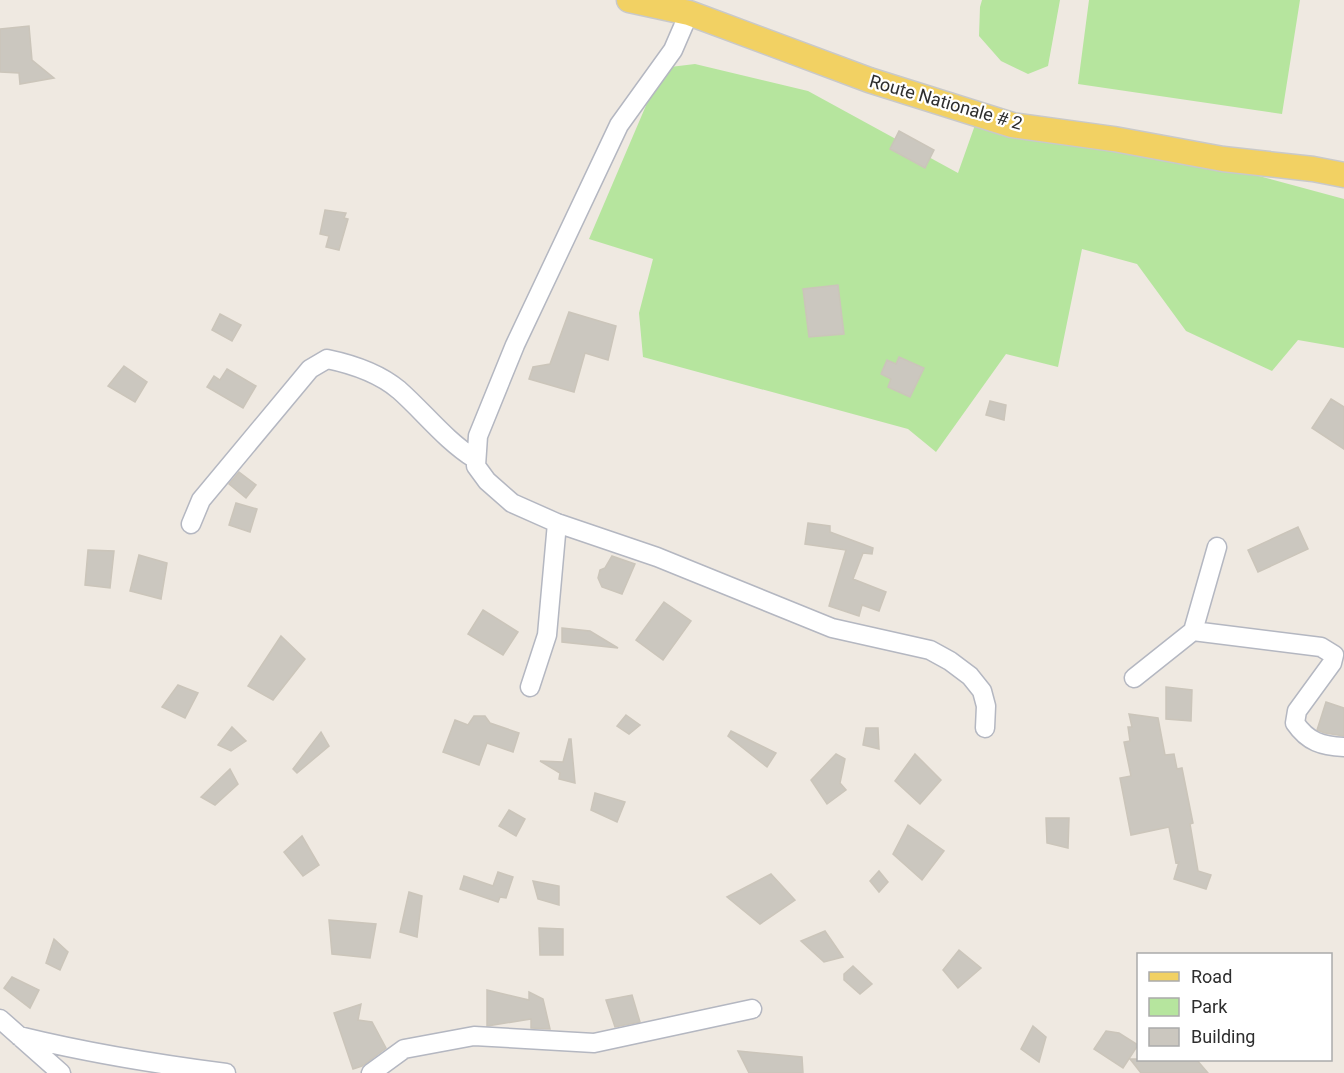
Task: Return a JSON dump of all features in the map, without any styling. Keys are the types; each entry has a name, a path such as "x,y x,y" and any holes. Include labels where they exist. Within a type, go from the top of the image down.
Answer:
{"main road":[{"name":"Route Nationale # 2","path":"629,0 690,13 869,80 1012,125 1114,139 1224,159 1314,169 1344,175"}],"street":[{"path":"690,13 673,50 619,125 515,345 478,436 476,466 487,481 512,503 557,523 657,557 832,628 930,650 970,676 982,691 986,706 985,728"},
{"path":"191,524 201,500 310,369 327,358 354,365 398,389 448,439 475,459"},
{"path":"530,687 547,635 557,523"},
{"path":"1134,678 1194,630 1216,547"},
{"path":"1194,630 1321,647 1334,655 1332,663 1297,711 1295,723 1303,734 1324,746 1344,747"},
{"path":"371,1073 404,1049 474,1036 594,1043 752,1009"},
{"path":"0,1019 61,1073"},
{"path":"19,1036 144,1063 226,1073"}],"green space":[{"path":"982,0 1060,0 1048,66 1028,74 1001,61 979,36"},
{"path":"1089,0 1300,0 1282,114 1078,84"},
{"path":"695,64 808,91 958,173 975,125 1240,171 1344,199 1344,348 1298,340 1272,371 1186,331 1137,264 1082,249 1058,367 1006,354 936,452 908,429 643,357 639,313 653,259 589,239 662,68"}],"building":[{"path":"29,26 32,60 54,78 20,84 19,73 0,72 0,29"},
{"path":"899,131 934,150 925,168 890,149"},
{"path":"325,210 346,213 344,218 348,219 339,250 326,247 329,236 320,234"},
{"path":"838,285 844,334 809,337 803,289"},
{"path":"569,312 616,326 608,360 585,353 574,392 529,379 533,367 550,364"},
{"path":"220,314 241,325 232,341 212,330"},
{"path":"899,357 924,368 910,397 888,387 891,379 881,374 887,360 896,364"},
{"path":"124,366 147,382 135,402 108,386"},
{"path":"227,369 256,386 243,408 207,387 214,376 220,380"},
{"path":"1331,399 1344,407 1344,449 1312,428"},
{"path":"990,401 1006,405 1004,420 986,415"},
{"path":"239,472 256,485 246,498 229,484"},
{"path":"236,503 257,509 250,532 229,525"},
{"path":"808,523 830,526 830,532 873,548 872,554 863,553 853,579 886,592 879,611 862,605 859,616 829,606 846,550 805,544"},
{"path":"1298,527 1308,549 1258,572 1248,550"},
{"path":"88,550 114,551 110,588 85,585"},
{"path":"139,555 167,563 161,599 130,591"},
{"path":"612,556 635,564 622,594 602,587 598,578 600,570 605,568"},
{"path":"664,602 691,621 663,660 636,640"},
{"path":"483,610 518,632 503,655 468,634"},
{"path":"562,628 590,631 618,648 562,642"},
{"path":"281,636 305,659 273,700 248,686"},
{"path":"178,685 198,693 185,718 162,707"},
{"path":"1166,687 1192,690 1191,721 1166,719"},
{"path":"1326,702 1344,708 1344,736 1317,730"},
{"path":"1129,714 1158,718 1165,755 1174,754 1177,769 1182,768 1193,823 1190,824 1198,871 1211,875 1206,889 1174,879 1179,862 1176,863 1169,827 1131,835 1120,778 1131,776 1124,742 1130,741 1128,727 1132,727"},
{"path":"626,715 640,725 629,734 617,726"},
{"path":"474,716 485,716 490,723 519,733 513,752 487,743 479,765 443,752 455,720 468,725"},
{"path":"232,727 246,741 231,751 218,745"},
{"path":"866,728 878,728 879,749 863,745"},
{"path":"731,731 776,753 767,767 728,736"},
{"path":"321,732 329,746 297,773 293,769"},
{"path":"569,739 571,739 575,783 559,779 560,773 540,761 563,762"},
{"path":"836,754 845,759 840,783 846,790 827,804 811,780"},
{"path":"915,754 941,780 920,804 895,781"},
{"path":"230,769 238,784 215,805 201,797"},
{"path":"595,793 625,802 617,822 591,810"},
{"path":"509,810 525,819 516,836 499,826"},
{"path":"1046,818 1069,818 1068,848 1047,843"},
{"path":"908,825 944,851 922,880 893,854"},
{"path":"302,836 319,865 303,876 284,852"},
{"path":"879,871 888,882 879,892 870,881"},
{"path":"498,872 513,877 506,898 500,897 498,902 460,889 464,876 493,886"},
{"path":"771,874 795,900 760,924 727,897"},
{"path":"533,881 559,886 559,905 538,899"},
{"path":"409,892 422,896 417,937 400,932"},
{"path":"329,920 376,924 370,958 332,954"},
{"path":"539,928 563,929 563,955 540,955"},
{"path":"825,931 843,957 824,962 801,941"},
{"path":"54,939 68,952 60,970 46,963"},
{"path":"959,950 981,968 958,988 943,970"},
{"path":"853,966 872,984 860,994 844,980 844,974"},
{"path":"12,977 39,990 30,1008 4,988"},
{"path":"487,990 529,1000 529,992 543,999 550,1029 531,1028 531,1019 487,1026"},
{"path":"632,995 640,1022 615,1027 606,1000"},
{"path":"361,1004 358,1020 372,1022 386,1048 362,1066 353,1069 334,1013"},
{"path":"1033,1026 1046,1037 1039,1062 1021,1049"},
{"path":"1106,1031 1119,1033 1137,1044 1123,1068 1094,1049"},
{"path":"738,1051 802,1057 803,1073 749,1073"},
{"path":"1130,1059 1198,1061 1208,1073 1141,1073"}]}
